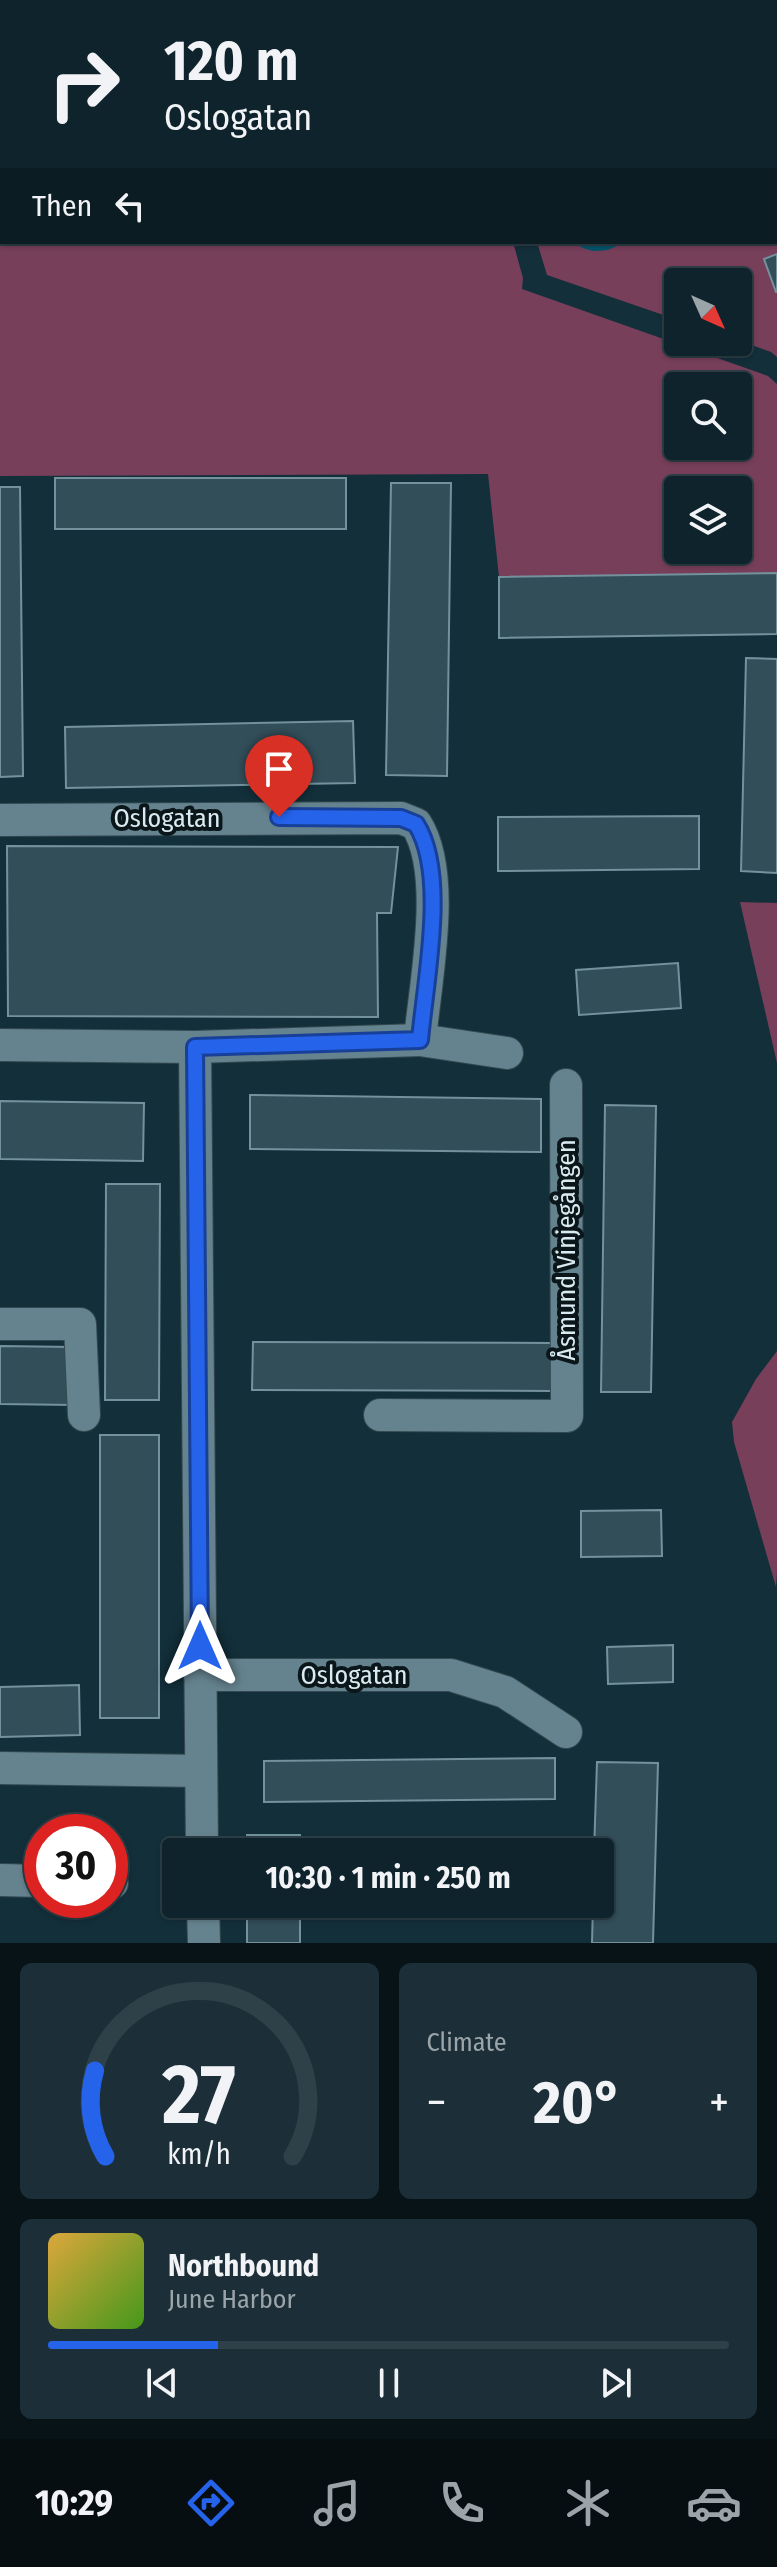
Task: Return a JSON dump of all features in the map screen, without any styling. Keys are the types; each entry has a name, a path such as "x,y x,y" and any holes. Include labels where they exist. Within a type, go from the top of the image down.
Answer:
{"street":[{"name":"Oslogatan","path":"0,820 385,817 401,818 416,824 429,853 431,908 420,1040"},
{"path":"0,1045 195,1047 420,1040 507,1053"},
{"path":"195,1047 202,1838"},
{"name":"Åsmund Vinjegången","path":"380,1415 567,1416 566,1085"},
{"path":"0,1324 80,1324 84,1415"},
{"name":"Oslogatan","path":"200,1675 451,1675 505,1692 566,1732"},
{"path":"0,1768 200,1771"},
{"path":"0,1880 24,1881"},
{"path":"203,1918 204,1943"}],"shaded area":[{"path":"0,244 514,244 523,278 522,289 664,339 664,356 711,356 768,376 777,384 777,573 499,577 488,474 0,476"},
{"path":"538,244 777,244 777,357 752,345 752,268 664,268 664,315 547,275"},
{"path":"740,902 777,903 777,1063"},
{"path":"777,1351 776,1587 734,1442 732,1422 756,1379"}],"water":[{"path":"576,244 620,244 598,251"}],"building":[{"path":"777,254 777,292 776,292 764,259"},
{"path":"55,478 346,478 346,529 55,529"},
{"path":"391,483 451,483 447,776 386,775"},
{"path":"0,487 20,487 23,776 0,777"},
{"path":"777,573 777,634 499,638 499,577"},
{"path":"746,658 777,659 777,873 741,871"},
{"path":"353,721 355,783 66,788 65,727"},
{"path":"699,816 699,869 498,871 498,817"},
{"path":"7,846 398,847 391,913 377,913 378,1017 8,1016"},
{"path":"678,963 681,1008 579,1015 576,970"},
{"path":"250,1095 541,1099 541,1152 250,1149"},
{"path":"0,1101 144,1103 143,1161 0,1159"},
{"path":"605,1105 656,1106 651,1392 601,1392"},
{"path":"106,1184 160,1184 159,1400 105,1400"},
{"path":"253,1342 552,1343 551,1391 252,1390"},
{"path":"0,1346 74,1347 73,1405 0,1404"},
{"path":"100,1435 159,1435 159,1718 100,1718"},
{"path":"661,1510 662,1556 581,1557 581,1511"},
{"path":"673,1645 673,1682 608,1684 607,1647"},
{"path":"79,1685 80,1735 0,1737 0,1687"},
{"path":"555,1758 555,1799 264,1802 264,1761"},
{"path":"597,1762 658,1763 653,1943 592,1943 593,1918 614,1918 614,1838 594,1838"},
{"path":"247,1835 300,1835 300,1838 247,1838"},
{"path":"247,1918 300,1918 300,1943 247,1943"}],"route":[{"path":"200,1646 195,1047 420,1040 431,908 429,853 425,838 416,824 401,818 279,817"}]}
